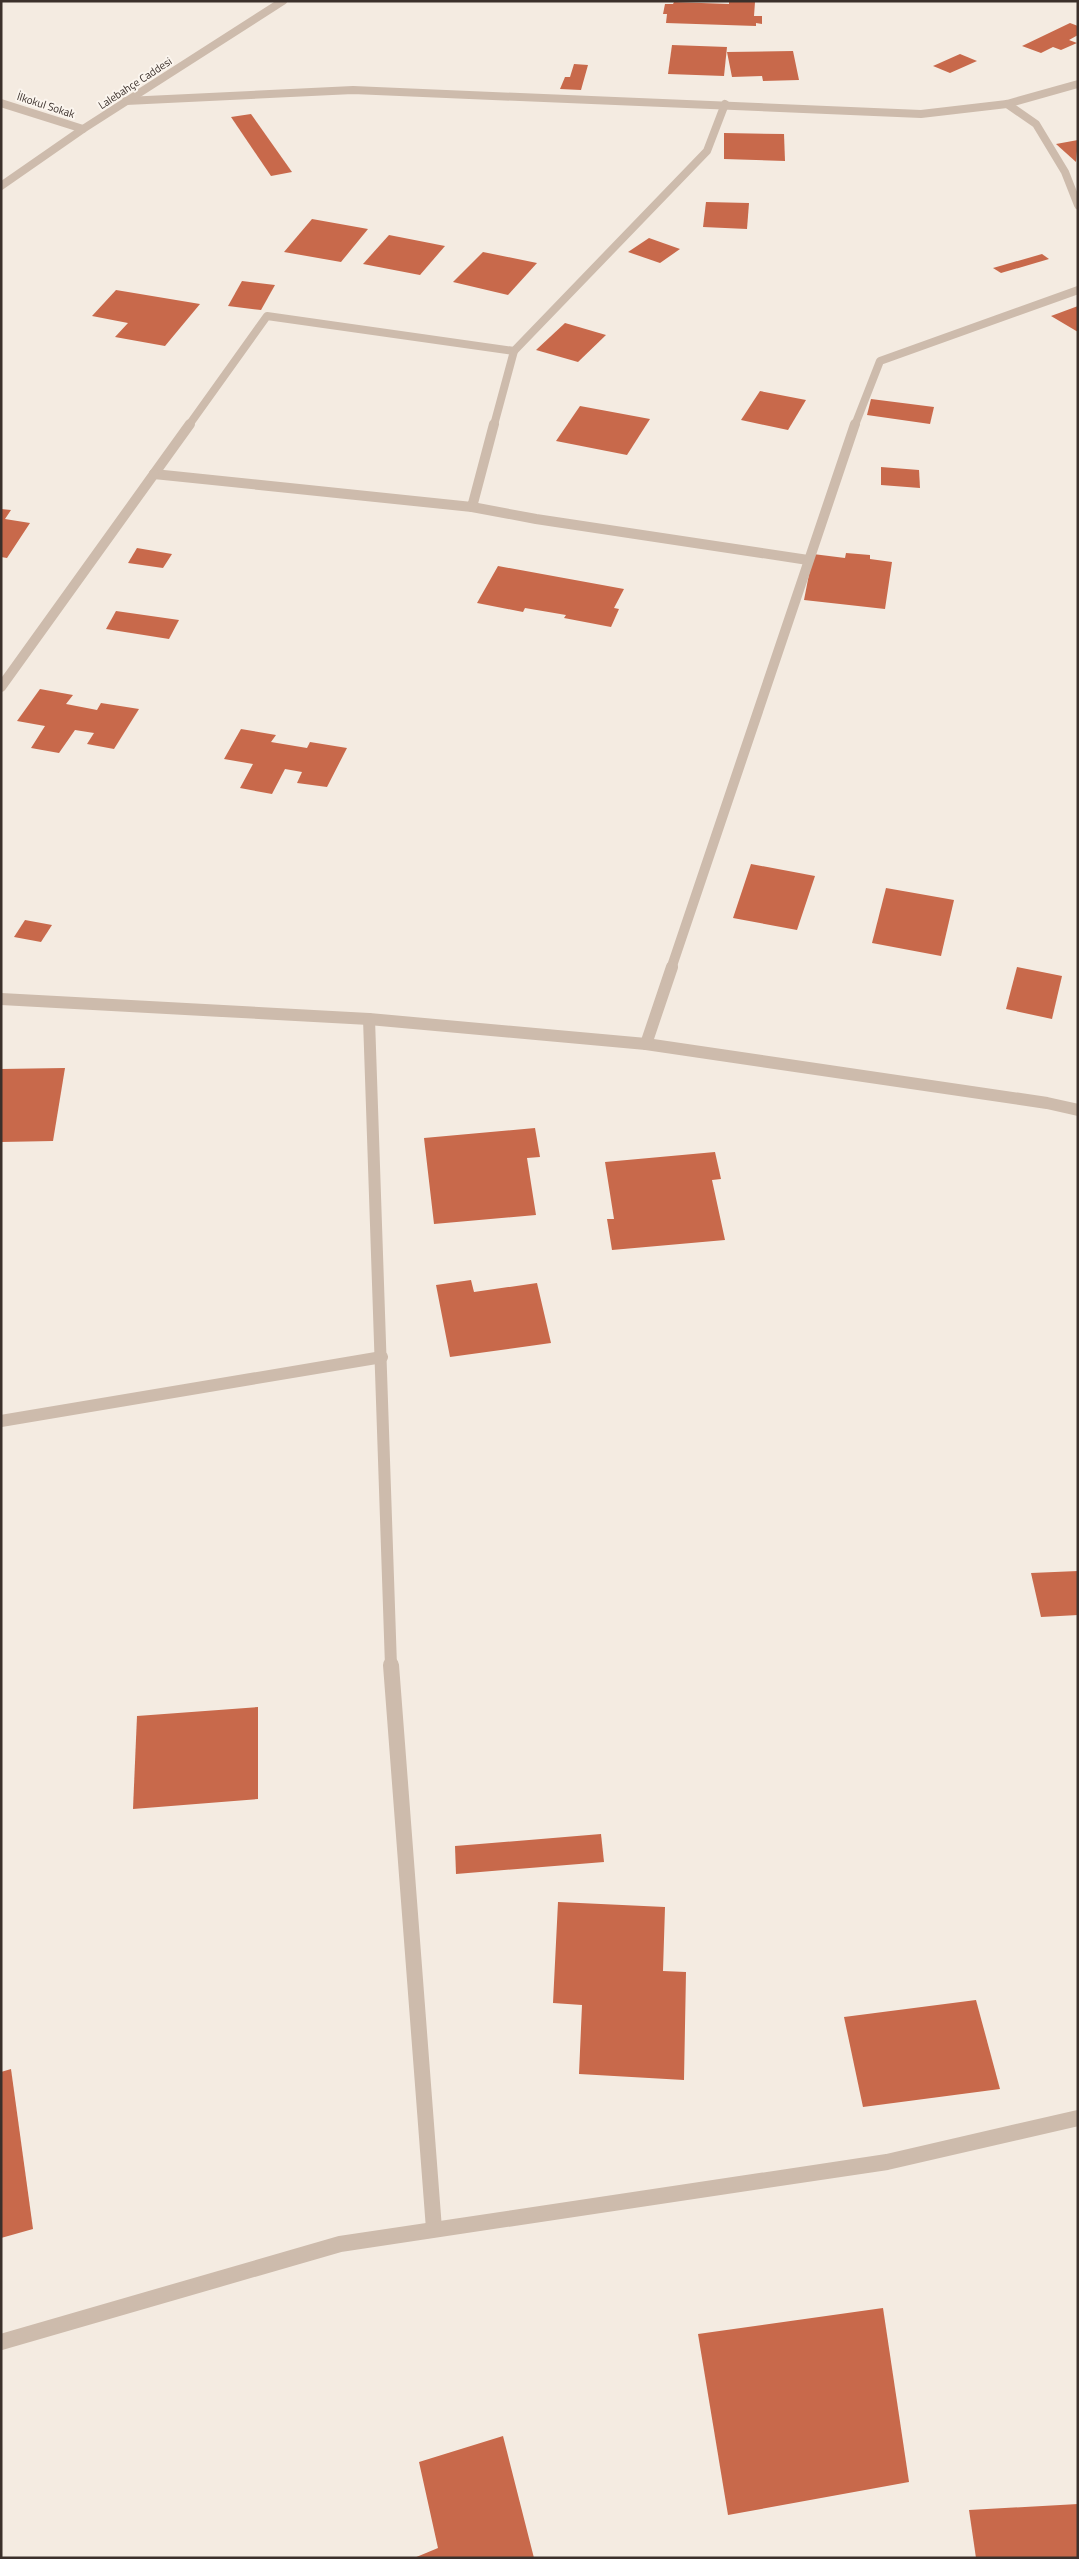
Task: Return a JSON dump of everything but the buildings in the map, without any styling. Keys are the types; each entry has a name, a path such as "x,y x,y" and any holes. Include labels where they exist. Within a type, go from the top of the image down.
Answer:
{"street":[{"name":"Lalebahçe Caddesi","path":"1,186 126,101 283,1"},
{"path":"126,101 352,90 725,104 921,114 1007,104 1078,84"},
{"name":"İlkokul Sokak","path":"1,103 84,129"},
{"path":"472,507 514,351 707,151 725,104"},
{"path":"1007,104 1036,124 1065,172 1078,205"},
{"path":"646,1044 847,446 880,361 1078,290"},
{"path":"3,683 267,316 514,351"},
{"path":"153,474 472,507 536,520 808,560"},
{"path":"1,999 369,1019 646,1044 1047,1103 1078,1110"},
{"path":"369,1019 392,1661 434,2229"},
{"path":"1,1421 382,1357"},
{"path":"1,2342 340,2244 887,2162 1078,2118"}]}
